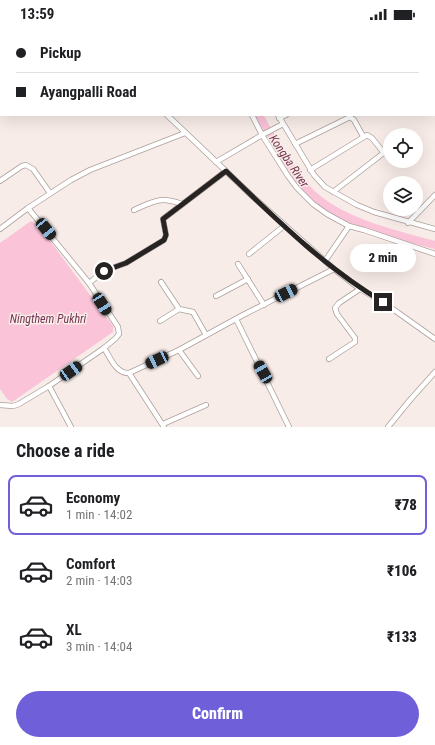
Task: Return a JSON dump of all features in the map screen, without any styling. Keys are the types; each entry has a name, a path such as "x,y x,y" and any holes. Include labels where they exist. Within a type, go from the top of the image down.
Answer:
{"street":[{"path":"168,116 284,226 334,269 360,289 383,302 435,339"},
{"path":"253,116 288,176 297,188 320,209 349,226 435,254"},
{"path":"279,116 281,125 320,183 333,192 374,212 408,223 435,229"},
{"path":"295,144 350,117 354,120 363,136"},
{"path":"216,162 281,125"},
{"path":"0,229 50,193 90,170 185,133"},
{"path":"310,170 363,136 367,135 370,136 383,152"},
{"path":"333,192 383,154"},
{"path":"0,181 22,166 26,165 33,169 50,193"},
{"path":"88,283 104,271 126,263 164,240 166,235 163,219 226,171"},
{"path":"408,223 435,195"},
{"path":"134,210 162,199 171,200 182,204"},
{"path":"0,405 13,406 49,386 104,348 119,334 119,330 88,283 28,208"},
{"path":"249,254 284,226"},
{"path":"325,261 349,226"},
{"path":"238,264 264,305"},
{"path":"104,348 117,369 125,373 129,373 179,350 334,269"},
{"path":"216,296 248,279"},
{"path":"161,282 179,309 193,312 206,335"},
{"path":"329,359 355,342 355,338 337,314 335,308 339,303 360,289"},
{"path":"160,321 179,309"},
{"path":"236,319 290,427"},
{"path":"179,350 198,376"},
{"path":"388,427 435,372"},
{"path":"129,373 163,426 206,405"},
{"path":"49,386 71,427"}],"water":[{"name":"Ningthem Pukhri","path":"31,221 39,226 113,326 113,332 12,402 7,399 0,389 0,243"}],"waterway":[{"name":"Kongba River","path":"260,116 278,149 294,172 310,192 324,204 354,220 370,226 435,245"}],"route":[{"path":"104,271 126,263 164,240 166,235 163,219 226,171 302,242 334,269 360,289 383,302"}]}
